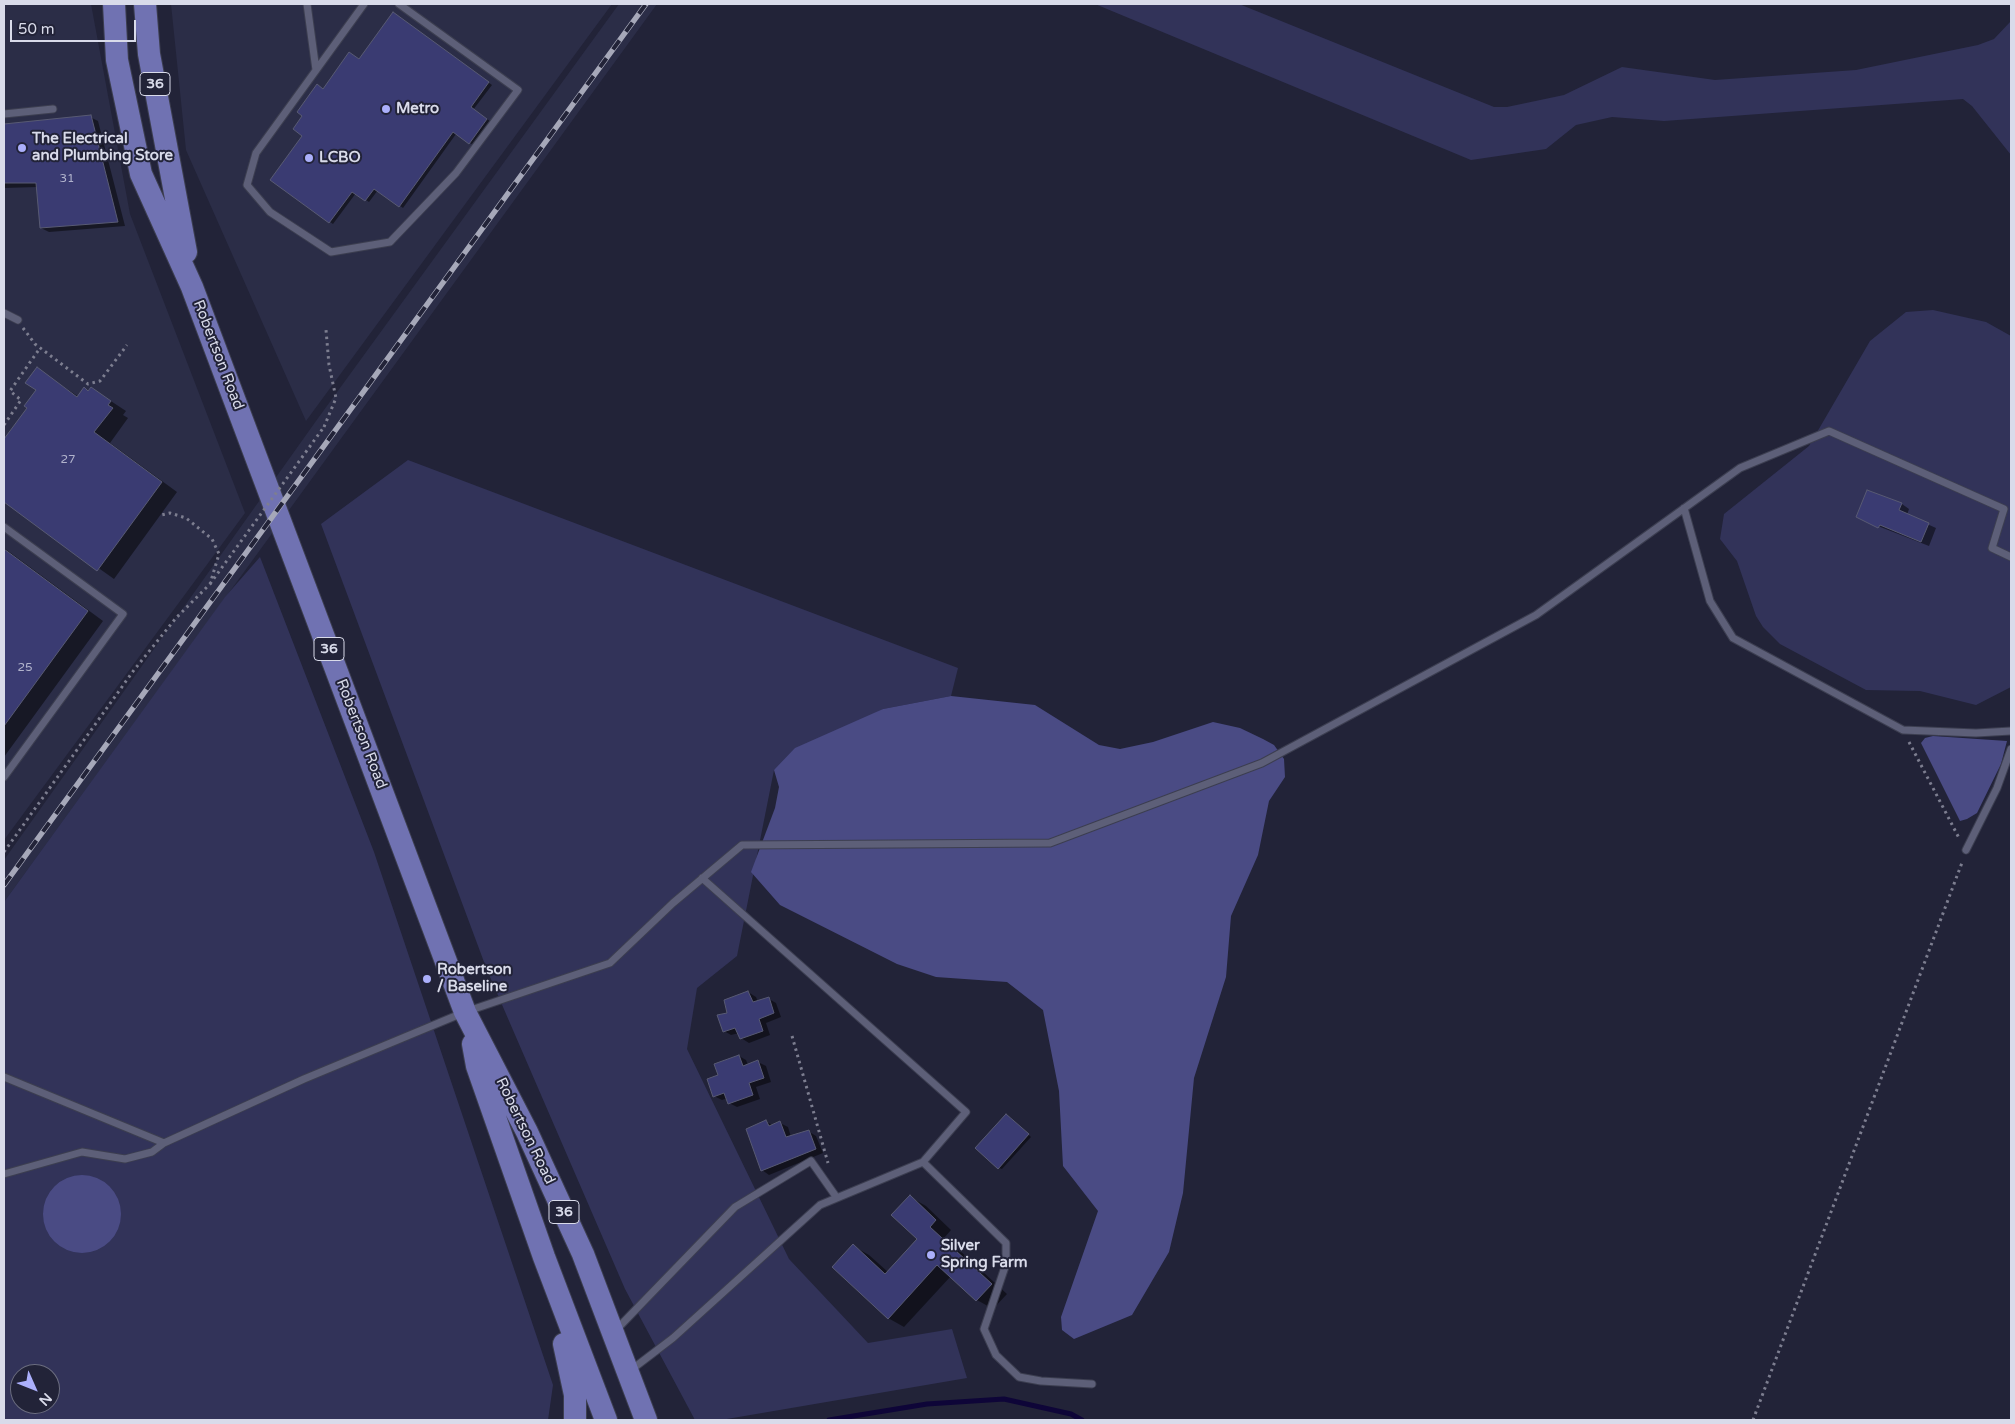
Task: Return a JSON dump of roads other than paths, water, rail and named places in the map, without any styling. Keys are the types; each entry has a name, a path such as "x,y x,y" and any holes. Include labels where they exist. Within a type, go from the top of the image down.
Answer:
{"main road":[{"name":"Robertson Road","path":"114,4 117,60 141,174 192,287 466,1012 528,1132 583,1254 646,1420"},
{"name":"Robertson Road","path":"145,4 149,54 192,287"},
{"name":"Robertson Road","path":"466,1012 477,1066 544,1258 606,1420"},
{"path":"544,1258 575,1395 574,1420"}],"lane":[{"path":"307,4 316,70"},
{"path":"364,4 256,154 247,185 270,212 331,252 390,242 456,173 518,90 399,4"},
{"path":"4,114 53,109"},
{"path":"4,312 18,320"},
{"path":"4,1174 82,1152 125,1159 152,1152 164,1143 304,1078 466,1012 610,963 702,878 742,845 1050,843 1262,763 1536,615 1740,468 1829,431 2004,509 1992,548 2011,556"},
{"path":"1684,508 1710,600 1733,638 1903,730 1976,733 2011,731"},
{"path":"4,527 123,614 4,777"},
{"path":"1966,850 1997,788 2011,749"},
{"path":"629,1371 673,1338 820,1205 923,1162 966,1112 702,878"},
{"path":"4,1078 164,1143"},
{"path":"614,1333 735,1207 812,1160 837,1198"},
{"path":"923,1162 1006,1243 1006,1264 984,1329 996,1355 1019,1377 1041,1382 1092,1384"}],"waterway":[{"path":"829,1420 927,1404 1004,1399 1071,1414 1082,1420"}],"railway":[{"path":"4,885 646,4"}],"place":[{"name":"Metro","path":"386,109"},
{"name":"The Electrical and Plumbing Store","path":"22,148"},
{"name":"LCBO","path":"309,158"},
{"name":"Robertson / Baseline","path":"427,979"},
{"name":"Silver Spring Farm","path":"931,1255"}]}
